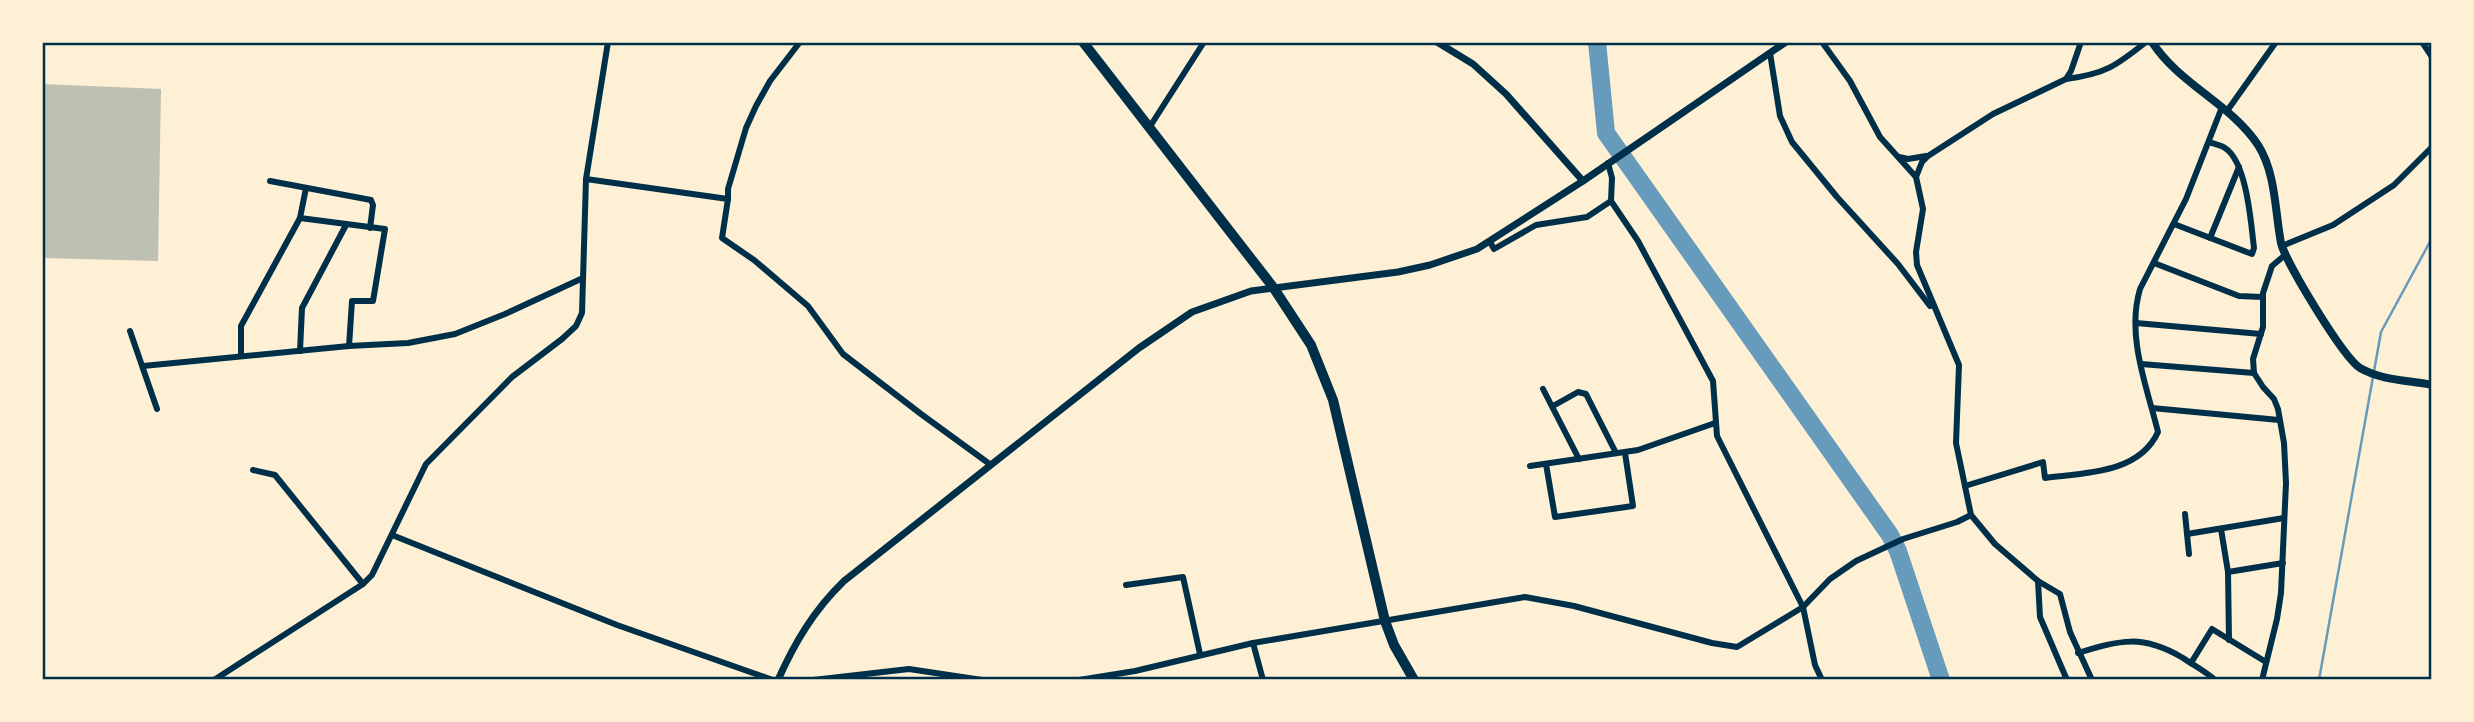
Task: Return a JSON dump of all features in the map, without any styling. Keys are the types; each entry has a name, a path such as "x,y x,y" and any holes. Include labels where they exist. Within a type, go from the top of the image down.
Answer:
{"main road":[{"path":"1083,42 1273,287 1311,345 1333,400 1385,621 1394,645 1414,680"},
{"path":"2152,42 2176,72 2225,109 2260,147 2270,176 2283,251 2344,352 2359,367 2386,379 2432,385"}],"street":[{"path":"214,680 363,584 372,575 426,464 512,377 576,326 582,313 586,179 608,42"},
{"path":"800,42 770,81 746,128 732,168 722,238 754,260 808,306 843,354 991,465"},
{"path":"1149,128 1204,42"},
{"path":"1437,42 1473,64 1506,94 1583,181"},
{"path":"778,680 798,639 826,598 844,581 1139,348 1192,312 1241,294 1273,287 1398,272 1430,265 1457,257 1490,242 1786,42"},
{"path":"1822,42 1850,81 1880,137 1916,177 1923,209 1916,252 1917,265 1959,365 1956,443 1970,515 1994,544 2038,581 2060,594 2078,653 2092,680"},
{"path":"2066,79 2081,42"},
{"path":"1916,177 1922,162 1928,156 1993,114 2066,79 2099,74 2122,61 2146,42"},
{"path":"1965,486 2043,462 2045,478 2118,467 2145,450 2155,439 2158,432 2136,342 2137,300 2225,109 2277,42"},
{"path":"2422,42 2432,57"},
{"path":"1770,53 1780,116 1791,142 1884,247 1923,299 1934,309"},
{"path":"2174,224 2252,254 2254,248 2239,167 2226,148 2209,142"},
{"path":"2262,680 2277,619 2283,563 2286,470 2274,399 2254,373 2253,359 2261,334 2262,298 2272,266 2283,251 2333,225 2394,185 2432,147"},
{"path":"1897,157 1908,159 1928,156"},
{"path":"1610,161 1611,201 1638,241 1713,381 1714,423 1721,446 1803,607 1815,665 1822,680"},
{"path":"2210,238 2239,167"},
{"path":"586,179 729,200"},
{"path":"270,181 372,200 370,228"},
{"path":"241,356 241,326 300,218 306,188"},
{"path":"1490,242 1494,249 1536,225 1587,217 1611,201"},
{"path":"300,218 385,229 373,301 352,301 349,346"},
{"path":"300,351 302,308 346,225"},
{"path":"2154,263 2239,296 2262,298"},
{"path":"143,366 349,346 408,343 455,334 583,278"},
{"path":"2136,323 2261,334"},
{"path":"130,331 157,409"},
{"path":"2141,364 2254,373"},
{"path":"1543,389 1579,458"},
{"path":"1553,406 1578,392 1586,394 1616,453"},
{"path":"2152,408 2279,420"},
{"path":"1530,466 1625,453 1714,423"},
{"path":"1546,464 1555,517 1633,506 1625,453"},
{"path":"253,470 275,475 363,584"},
{"path":"2185,514 2189,554"},
{"path":"1079,680 1135,671 1253,643 1525,597 1574,606 1680,635 1737,647 1803,607 1830,579 1856,562 1903,538 1957,522 1970,515"},
{"path":"2187,534 2284,518"},
{"path":"2221,529 2228,572 2229,640"},
{"path":"392,536 628,629 773,680"},
{"path":"2228,572 2283,563"},
{"path":"1126,585 1183,577 1200,654"},
{"path":"2038,581 2040,617 2067,680"},
{"path":"2191,663 2212,629 2266,662"},
{"path":"2078,653 2116,641 2136,640 2151,643 2191,663 2215,680"},
{"path":"1253,643 1264,680"},
{"path":"813,680 904,670 938,672 982,680"},
{"path":"903,680 904,670"}],"building":[{"path":"42,84 161,89 158,261 42,258"}],"waterway":[{"path":"1597,42 1606,133 1890,535 1898,551 1941,680"},
{"path":"2319,680 2381,332 2432,238"}]}
